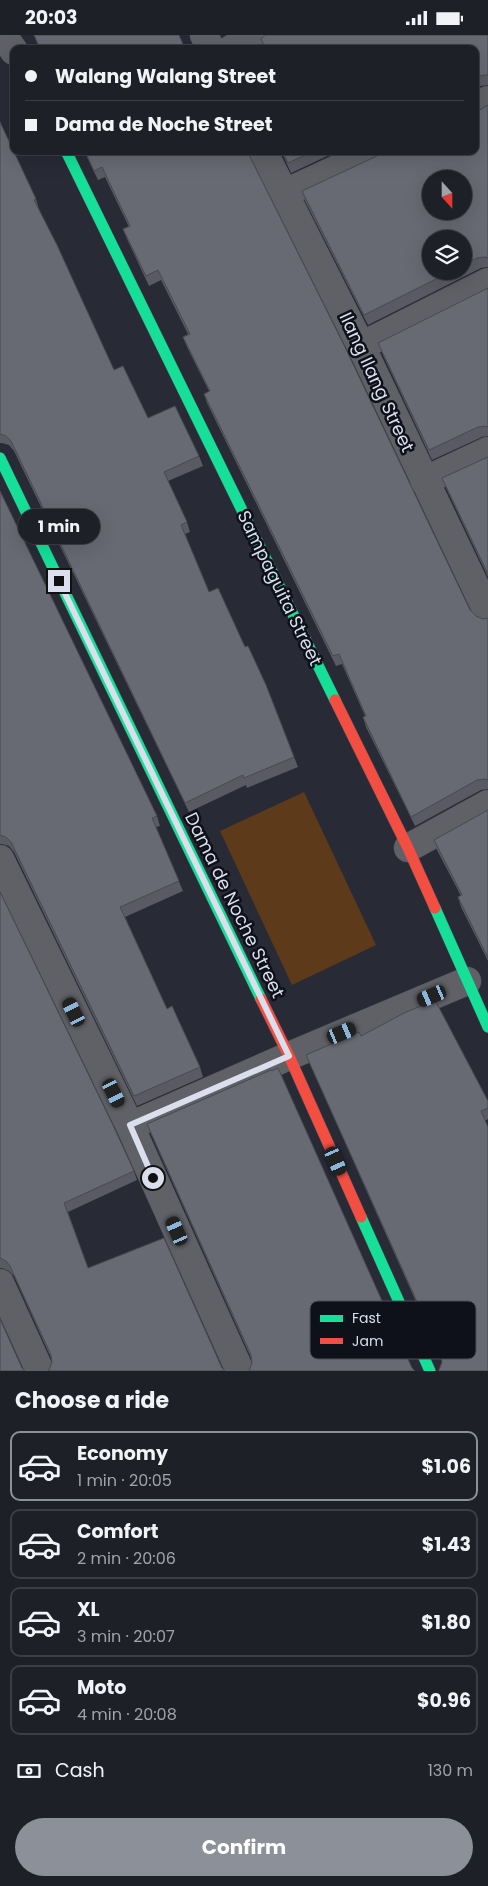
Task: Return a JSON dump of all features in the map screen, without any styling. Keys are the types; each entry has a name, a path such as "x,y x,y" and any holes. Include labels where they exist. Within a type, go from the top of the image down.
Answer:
{"street":[{"path":"238,45 257,35"},
{"name":"Sampaguita Street","path":"68,155 408,848 488,1027"},
{"name":"Ilang Ilang Street","path":"266,155 361,346 488,613"},
{"path":"285,193 367,155"},
{"path":"361,346 488,282"},
{"path":"424,481 488,451"},
{"name":"Dama de Noche Street","path":"0,459 289,1056 399,1301"},
{"path":"408,848 488,804"},
{"path":"0,859 130,1125 240,1371"},
{"path":"130,1125 467,981"},
{"path":"0,1283 40,1371"},
{"name":"Dama de Noche Street","path":"425,1359 430,1371"}],"shaded area":[{"path":"304,792 376,945 292,985 220,831"}],"building":[{"path":"34,35 179,35 183,45 38,45"},
{"path":"265,35 488,35 488,75 479,76 479,45 264,45 261,39"},
{"path":"488,105 488,258 477,258 472,261 472,230 422,230 422,280 434,280 364,315 302,191 379,155 479,155 479,110"},
{"path":"0,122 10,143 10,155 15,155 36,199 34,200 57,245 114,370 123,366 148,418 175,406 199,456 164,472 187,522 181,525 209,592 218,588 245,647 248,646 266,685 294,757 244,778 243,775 185,803 11,441 6,436 0,434"},
{"path":"87,155 249,155 343,343 470,610 476,616 483,619 488,618 488,780 477,780 411,817 363,717 366,716 339,654 333,656 204,394 210,391 183,337 190,334 158,270 146,276 123,229 130,226 102,167 94,171"},
{"path":"284,155 305,155 288,163"},
{"path":"488,288 488,427 478,427 429,450 378,343"},
{"path":"488,457 488,574 442,478"},
{"path":"0,491 157,816 152,818 179,881 120,907 167,1009 172,1006 200,1067 134,1096 11,842 6,837 0,835"},
{"path":"488,810 488,958 458,897 462,895 434,840"},
{"path":"0,892 134,1171 64,1203 88,1268 164,1238 225,1371 48,1371 52,1362 51,1355 10,1266 0,1258"},
{"path":"435,1000 488,1101 488,1108 481,1111 488,1127 488,1371 438,1371 442,1359 476,1359 476,1301 417,1301 306,1055 359,1032 361,1036 404,1013"},
{"path":"278,1068 382,1301 310,1301 310,1359 408,1359 415,1371 249,1371 252,1363 251,1355 147,1124"},
{"path":"0,1319 22,1368 25,1371 0,1371"}],"traffic: fast":[{"path":"68,155 335,700"},
{"path":"0,458 261,999"},
{"path":"435,908 488,1027"},
{"path":"361,1217 399,1301"},
{"path":"425,1359 430,1371"}],"traffic: jam":[{"path":"335,700 408,848 435,908"},
{"path":"261,999 289,1056 361,1217"}],"route":[{"path":"59,581 289,1056 130,1125 153,1178"}]}
